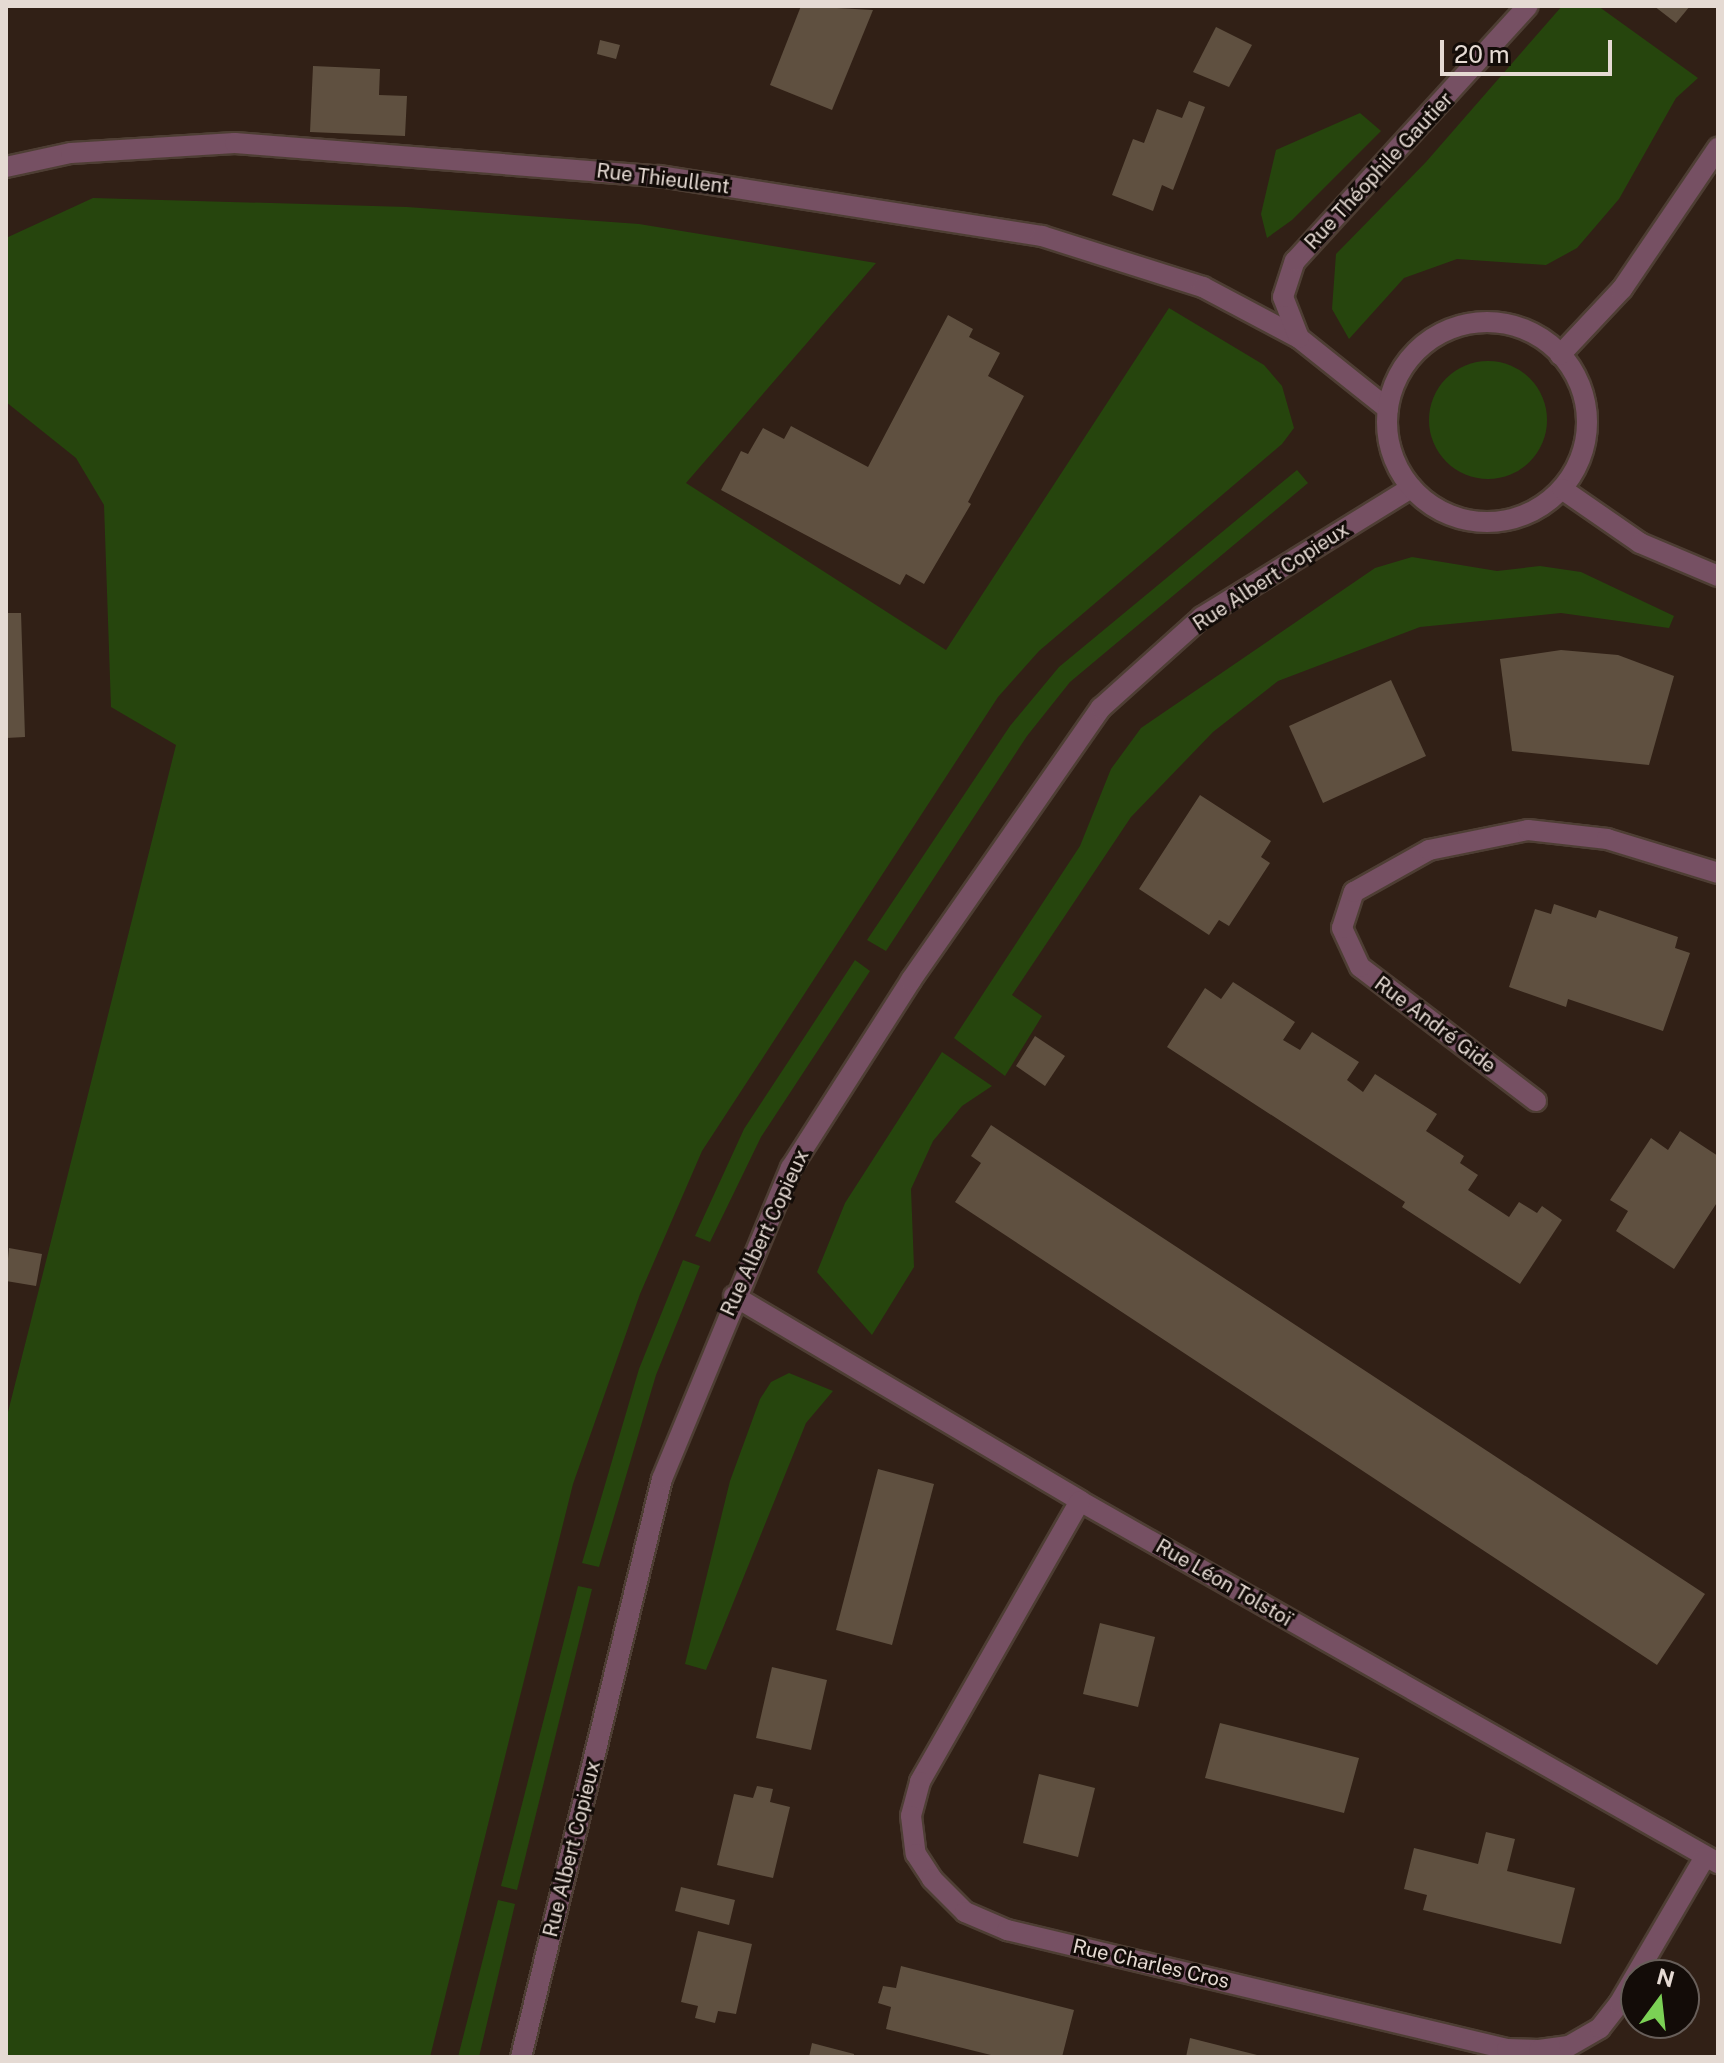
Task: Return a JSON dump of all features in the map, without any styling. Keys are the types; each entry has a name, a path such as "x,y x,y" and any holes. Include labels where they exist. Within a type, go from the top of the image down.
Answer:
{"street":[{"name":"Rue Théophile Gautier","path":"1299,338 1283,297 1295,261 1528,6"},
{"name":"Rue Thieullent","path":"6,167 71,153 235,143 659,176 1042,236 1203,287 1299,338"},
{"path":"1560,355 1622,289 1718,148"},
{"path":"1472,323 1503,323 1529,332 1560,355 1582,389 1587,416 1577,467 1562,489 1541,507 1515,519 1487,522 1446,512 1411,488 1396,464 1388,409 1397,378 1416,352 1442,333 1472,323"},
{"path":"1299,338 1388,409"},
{"name":"Rue Albert Copieux","path":"521,2057 662,1479 734,1296 791,1168 911,980 1101,708 1202,617 1411,488"},
{"path":"1562,489 1640,543 1718,576"},
{"name":"Rue André Gide","path":"1536,1101 1360,967 1342,928 1354,892 1429,850 1528,830 1607,839 1718,873"},
{"name":"Rue Léon Tolstoï","path":"734,1296 1080,1501 1712,1860"},
{"name":"Rue Charles Cros","path":"1080,1501 920,1782 911,1816 916,1854 932,1879 965,1912 1007,1930 1507,2049 1539,2050 1569,2046 1600,2028 1712,1860"}],"green space":[{"path":"1562,6 1598,6 1698,78 1676,98 1619,199 1577,248 1546,265 1457,259 1404,278 1349,339 1332,309 1336,254 1426,162"},
{"path":"1360,113 1381,131 1292,220 1267,238 1261,214 1276,150"},
{"path":"93,198 407,207 639,224 876,263 686,483 946,650 1169,308 1264,365 1282,386 1294,428 1282,444 1039,651 998,697 702,1151 640,1294 573,1484 430,2057 6,2057 6,1420 176,745 111,707 104,505 76,458 6,402 6,238"},
{"path":"1488,361 1511,365 1530,378 1543,397 1547,420 1543,443 1530,462 1511,475 1488,479 1465,475 1446,462 1433,443 1429,420 1433,397 1446,378 1465,365"},
{"path":"1297,470 1308,483 1070,682 1027,736 886,951 867,940 1010,726 1059,667"},
{"path":"1412,557 1497,571 1540,566 1581,572 1674,616 1669,628 1561,613 1420,627 1278,681 1213,732 1131,817 1012,995 1042,1016 1005,1076 954,1038 1080,846 1111,769 1141,728 1375,568"},
{"path":"855,960 870,971 761,1137 710,1242 695,1236 744,1129"},
{"path":"942,1052 992,1086 962,1106 933,1141 911,1189 914,1267 872,1335 817,1272 845,1203"},
{"path":"683,1260 700,1266 656,1375 599,1567 582,1563 639,1369"},
{"path":"789,1373 833,1391 806,1423 706,1670 685,1664 730,1481 760,1399 771,1382"},
{"path":"578,1586 592,1589 517,1890 501,1886"},
{"path":"498,1900 515,1904 479,2057 458,2057"}],"building":[{"path":"801,6 873,10 832,110 770,85"},
{"path":"1654,6 1690,6 1676,23"},
{"path":"1216,27 1252,45 1229,87 1193,72"},
{"path":"600,40 620,45 616,59 597,54"},
{"path":"313,66 380,69 379,95 407,96 405,136 310,132"},
{"path":"1189,101 1205,107 1173,190 1162,185 1153,211 1112,195 1133,139 1144,143 1157,109 1182,118"},
{"path":"948,315 973,329 969,337 1000,353 988,376 1024,396 968,502 971,504 924,584 906,574 900,585 721,490 741,451 748,454 763,428 784,439 791,426 868,467"},
{"path":"6,613 21,613 25,737 6,738"},
{"path":"1561,650 1618,655 1674,676 1649,765 1512,751 1500,659"},
{"path":"1391,680 1426,756 1323,803 1289,726"},
{"path":"1200,795 1271,841 1261,857 1270,863 1229,926 1219,920 1209,935 1139,889"},
{"path":"1554,904 1596,918 1599,910 1678,937 1675,948 1690,953 1663,1031 1568,999 1566,1007 1509,987 1535,909 1551,914"},
{"path":"1233,982 1295,1022 1283,1040 1300,1050 1312,1032 1359,1062 1347,1080 1363,1092 1375,1074 1437,1114 1426,1131 1464,1156 1460,1163 1478,1175 1468,1190 1509,1217 1519,1202 1537,1213 1542,1206 1562,1220 1520,1284 1402,1207 1405,1202 1167,1047 1205,988 1221,999"},
{"path":"1035,1036 1065,1056 1045,1086 1016,1066"},
{"path":"991,1125 1705,1594 1657,1665 955,1202 981,1163 971,1156"},
{"path":"1680,1131 1718,1156 1718,1201 1674,1269 1616,1231 1628,1211 1610,1200 1651,1138 1668,1150"},
{"path":"9,1248 42,1254 36,1286 6,1281"},
{"path":"878,1469 934,1484 892,1645 836,1630"},
{"path":"1100,1623 1155,1637 1138,1707 1083,1694"},
{"path":"772,1667 827,1680 811,1750 756,1738"},
{"path":"1220,1723 1359,1758 1344,1813 1205,1778"},
{"path":"1039,1774 1095,1788 1078,1857 1023,1843"},
{"path":"757,1786 773,1789 770,1802 790,1807 773,1878 717,1865 734,1794 753,1798"},
{"path":"1486,1832 1515,1839 1507,1871 1575,1888 1561,1944 1423,1910 1427,1895 1404,1889 1414,1848 1478,1864"},
{"path":"681,1887 735,1900 729,1925 675,1911"},
{"path":"698,1931 752,1944 736,2014 718,2011 715,2023 695,2018 698,2006 681,2002"},
{"path":"901,1966 1074,2010 1062,2057 999,2057 886,2029 891,2007 878,2003 883,1986 896,1988"},
{"path":"1190,2038 1261,2056 1186,2057"},
{"path":"812,2043 854,2054 854,2057 809,2057"}]}
